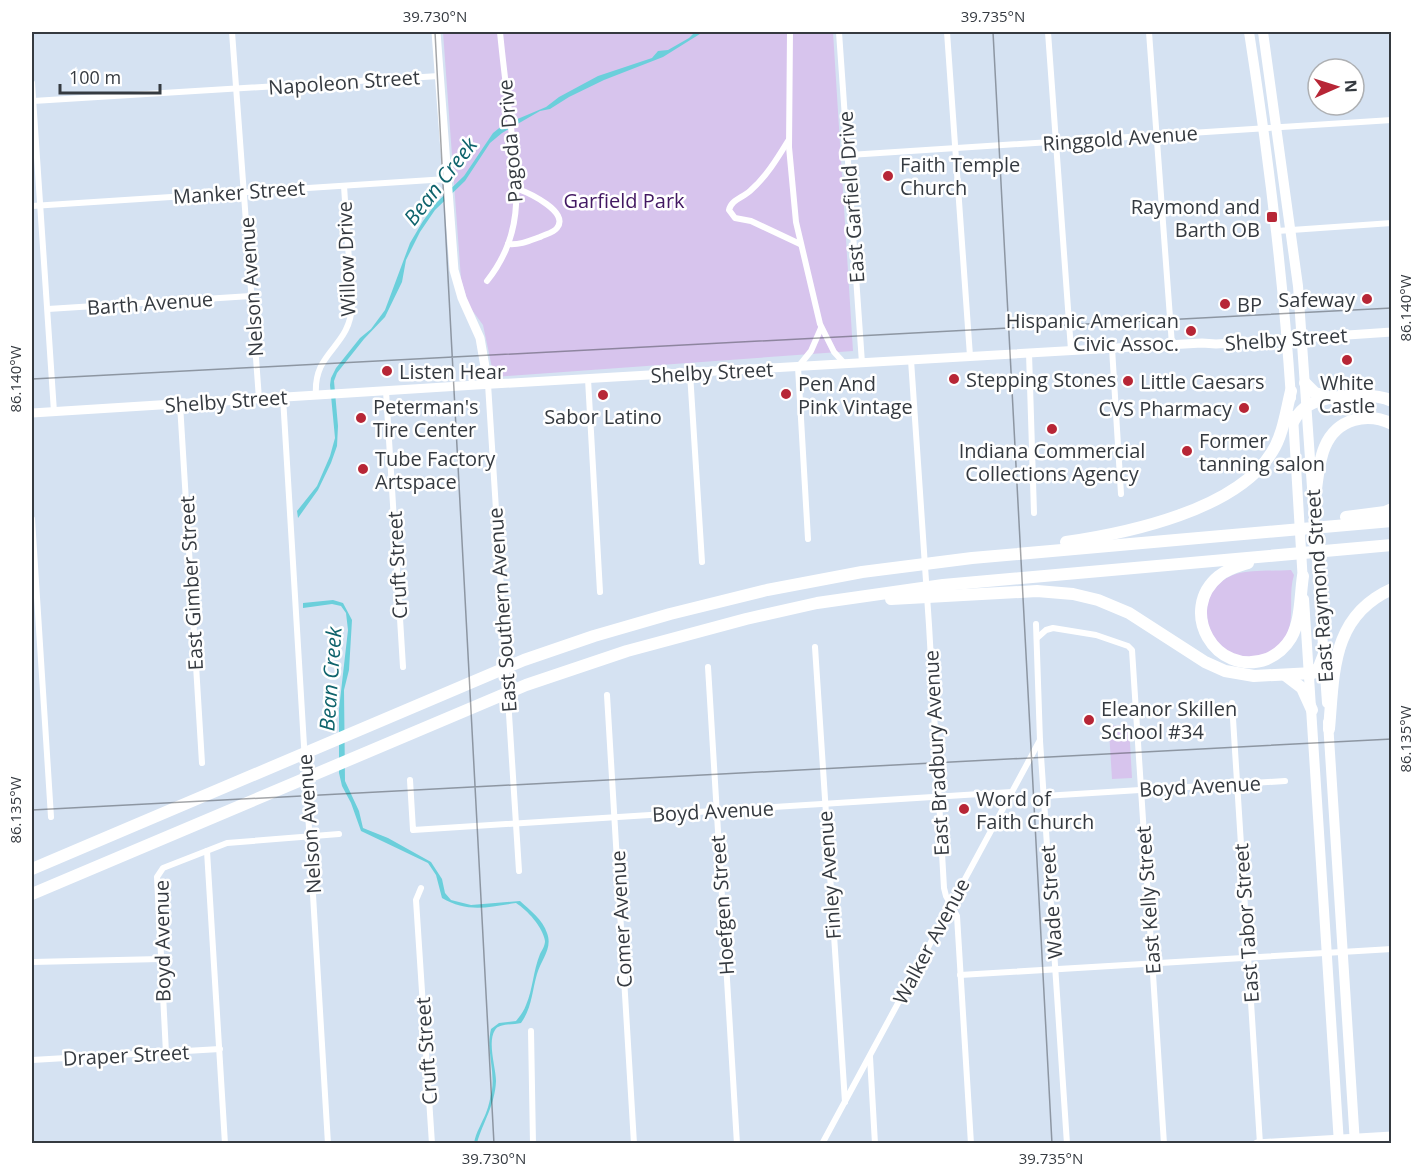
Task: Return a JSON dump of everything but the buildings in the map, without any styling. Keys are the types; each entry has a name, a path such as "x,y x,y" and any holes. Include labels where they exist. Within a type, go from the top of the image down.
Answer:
{"highway":[{"path":"1305,383 1315,393 1337,398"},
{"path":"972,558 1077,541 1143,526 1185,512 1229,492 1258,471 1273,451 1280,434 1291,391"},
{"path":"1293,422 1307,406 1317,402 1337,398 1377,396 1392,401"},
{"path":"1314,505 1322,452 1335,431 1346,423 1364,418 1378,419 1392,424"},
{"path":"1329,525 1342,518 1392,509"},
{"path":"32,869 524,660 627,626 689,609 802,583 943,561 1392,521"},
{"path":"32,894 526,685 644,646 757,616 818,603 1392,545"},
{"path":"1269,556 1223,573 1205,594 1201,612 1203,627 1211,644 1226,656 1240,661 1256,662 1271,657 1284,646 1295,628 1303,576"},
{"path":"1329,729 1336,659 1342,638 1350,623 1364,607 1392,589"},
{"path":"944,591 1043,591 1086,597 1107,603 1135,616 1213,666 1247,676 1310,674 1319,667 1324,654"},
{"path":"1285,675 1302,688 1312,710"}],"main road":[{"name":"East Southern Avenue","path":"436,32 456,280 480,338 488,384"},
{"name":"East Raymond Street","path":"1250,32 1277,231 1287,339 1339,1141"},
{"name":"East Raymond Street","path":"1263,32 1292,230 1302,338 1355,1141"},
{"name":"Shelby Street","path":"32,413 488,384 1071,350 1216,344 1392,332"},
{"path":"1259,1143 1355,1141 1392,1136"}],"street":[{"name":"Nelson Avenue","path":"232,32 259,399"},
{"name":"Pagoda Drive","path":"487,281 500,262 508,244 517,205 518,189 500,32"},
{"path":"790,32 789,139 800,244 821,327 834,352 845,364"},
{"name":"East Garfield Drive","path":"839,32 862,363"},
{"path":"947,32 970,357"},
{"path":"1048,32 1071,350"},
{"path":"1149,32 1172,345"},
{"name":"Napoleon Street","path":"33,101 439,76"},
{"path":"32,83 54,412"},
{"name":"Ringgold Avenue","path":"849,154 1392,120"},
{"path":"789,139 767,174 752,190 733,202 729,210 735,218 751,221 800,244"},
{"name":"Manker Street","path":"32,206 344,186 447,183"},
{"name":"Willow Drive","path":"319,395 316,378 319,367 342,338 351,318 344,186"},
{"path":"508,244 525,243 555,231 560,223 559,215 555,211 531,193 518,189"},
{"path":"1277,231 1392,224"},
{"name":"Barth Avenue","path":"48,309 252,296"},
{"path":"808,538 798,367 811,351 821,327"},
{"path":"1112,348 1122,494"},
{"path":"1029,353 1034,513"},
{"name":"East Bradbury Avenue","path":"911,360 944,888 957,916 971,1143"},
{"path":"690,373 702,562"},
{"path":"588,379 600,592"},
{"name":"East Southern Avenue","path":"488,384 519,871"},
{"name":"Cruft Street","path":"386,391 403,667"},
{"name":"Nelson Avenue","path":"283,397 328,1143"},
{"name":"East Gimber Street","path":"180,404 202,763"},
{"path":"32,519 51,817"},
{"name":"Wade Street","path":"1036,624 1040,739 1068,1143"},
{"name":"East Kelly Street","path":"1036,638 1053,628 1088,633 1128,646 1133,657 1164,1143"},
{"name":"Finley Avenue","path":"815,647 845,1102"},
{"name":"Hoefgen Street","path":"708,667 737,1143"},
{"name":"Comer Avenue","path":"607,695 634,1143"},
{"name":"East Tabor Street","path":"1232,703 1259,1143"},
{"name":"Walker Avenue","path":"822,1143 1040,739"},
{"name":"Boyd Avenue","path":"410,780 413,830 1012,792"},
{"name":"Boyd Avenue","path":"1044,796 1285,781"},
{"name":"Boyd Avenue","path":"166,1053 156,877 163,868 213,847 238,841 339,834"},
{"path":"207,851 225,1143"},
{"name":"Cruft Street","path":"421,888 416,900 432,1143"},
{"path":"960,975 1392,949"},
{"path":"32,962 161,959"},
{"path":"531,1031 533,1143"},
{"name":"Draper Street","path":"32,1060 219,1049"},
{"path":"870,1056 875,1143"}],"green space":[{"name":"Garfield Park","path":"443,32 833,32 853,351 494,377 483,325 469,306 461,279"},
{"path":"1291,570 1294,575 1291,592 1291,618 1283,642 1273,651 1256,657 1231,655 1209,628 1207,606 1216,587 1225,579 1236,574"},
{"path":"1129,725 1132,778 1112,779 1109,731 1105,726"}],"water":[{"name":"Bean Creek","path":"695,32 703,32 663,57 604,80 550,109 540,111 502,133 490,143 465,181 435,210 420,232 406,260 402,282 385,317 337,373 334,381 338,426 337,446 318,490 298,518 297,511 317,486 335,438 330,385 336,368 385,310 410,243 423,221 437,202 464,176 493,133 503,125 546,107 559,97 598,76 652,58 658,51 668,50"},
{"name":"Bean Creek","path":"333,600 343,603 352,620 349,670 344,690 345,781 359,811 363,828 388,838 431,862 442,879 445,893 451,900 471,905 520,901 539,920 548,938 548,949 537,974 525,1017 521,1023 500,1026 493,1035 495,1090 477,1143 474,1143 475,1139 487,1110 492,1090 489,1045 491,1029 499,1023 516,1021 523,1011 544,945 544,936 534,919 516,903 469,907 451,903 442,898 436,875 428,863 361,831 342,786 339,773 339,709 348,630 346,613 341,606 332,604 303,608 303,603"}],"place":[{"name":"Faith Temple Church","path":"888,176"},
{"name":"Raymond and Barth OB","path":"1272,217"},
{"name":"Safeway","path":"1367,299"},
{"name":"BP","path":"1225,304"},
{"name":"Hispanic American Civic Assoc.","path":"1191,331"},
{"name":"White Castle","path":"1347,360"},
{"name":"Listen Hear","path":"387,371"},
{"name":"Stepping Stones","path":"954,379"},
{"name":"Little Caesars","path":"1128,381"},
{"name":"Pen And Pink Vintage","path":"786,394"},
{"name":"Sabor Latino","path":"603,395"},
{"name":"CVS Pharmacy","path":"1244,408"},
{"name":"Peterman's Tire Center","path":"361,418"},
{"name":"Indiana Commercial Collections Agency","path":"1052,429"},
{"name":"Former tanning salon","path":"1187,451"},
{"name":"Tube Factory Artspace","path":"363,469"},
{"name":"Eleanor Skillen School #34","path":"1089,720"},
{"name":"Word of Faith Church","path":"964,809"}]}
